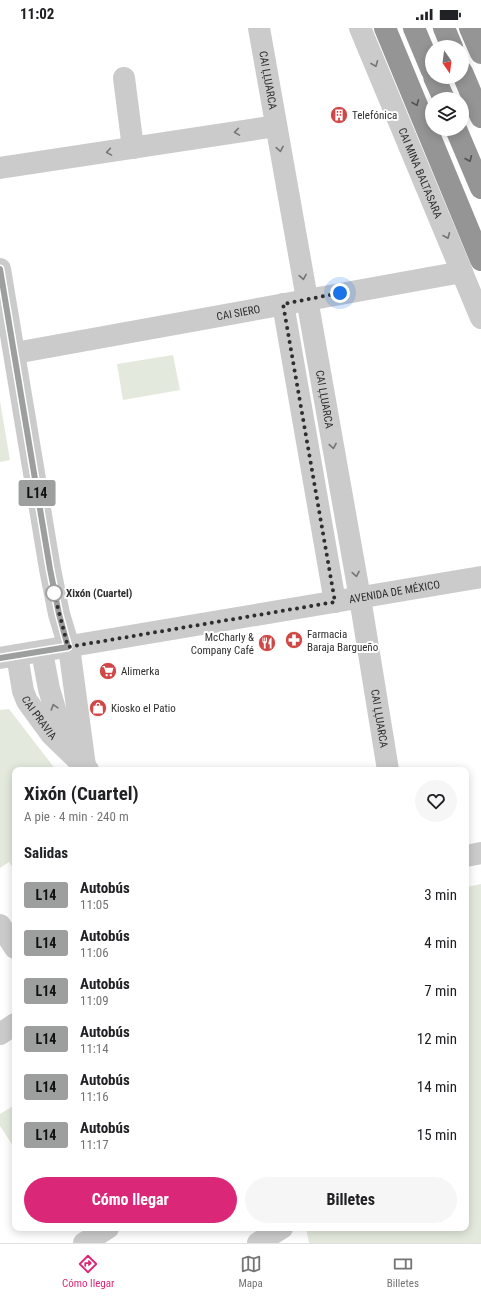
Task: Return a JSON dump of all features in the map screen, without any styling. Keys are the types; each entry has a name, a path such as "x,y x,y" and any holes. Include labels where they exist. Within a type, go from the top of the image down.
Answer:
{"highway":[{"path":"385,28 481,260"},
{"path":"414,28 425,54"},
{"path":"444,28 449,40"},
{"path":"470,28 481,53"},
{"path":"467,84 481,117"},
{"path":"459,136 481,188"}],"street":[{"name":"CAI ḶḶUARCA","path":"259,28 360,598 388,767"},
{"name":"CAI MINA BALTASARA","path":"360,28 481,318"},
{"path":"124,78 132,148"},
{"path":"0,168 276,126"},
{"path":"0,269 50,569 59,614 68,647 87,767"},
{"name":"CAI SIERO","path":"15,353 462,272"},
{"path":"283,304 335,602"},
{"name":"AVENIDA DE MÉXICO","path":"9,657 481,577"},
{"name":"CAI PRAVIA","path":"42,652 49,689 60,726 86,767"},
{"name":"CAI PRAVIA","path":"9,657 27,702 51,734 86,767"},
{"path":"469,855 481,853"},
{"path":"0,925 12,943"},
{"path":"0,1034 12,1026"},
{"path":"84,1243 103,1231"},
{"path":"258,1243 277,1231"},
{"path":"283,1231 286,1243"}],"shaded area":[{"path":"173,355 180,390 123,400 117,364"},
{"path":"0,401 10,460 0,462"},
{"path":"9,709 54,767 12,767 12,866 9,862 0,868 0,710"},
{"path":"481,884 481,1243 309,1243 307,1231 469,1231 469,886"},
{"path":"12,1107 12,1144 0,1126 0,1114"}],"bus line":[{"name":"L14","path":"0,269 50,569 59,614 68,647 0,658"}],"place":[{"name":"Telefónica","path":"339,115"},
{"name":"Xixón (Cuartel)","path":"54,593"},
{"name":"Farmacia Baraja Bargueño","path":"294,640"},
{"name":"McCharly & Company Café","path":"267,643"},
{"name":"Alimerka","path":"108,671"},
{"name":"Kiosko el Patio","path":"98,708"}],"route":[{"path":"54,593 68,647 335,602 283,304 340,293"}]}
